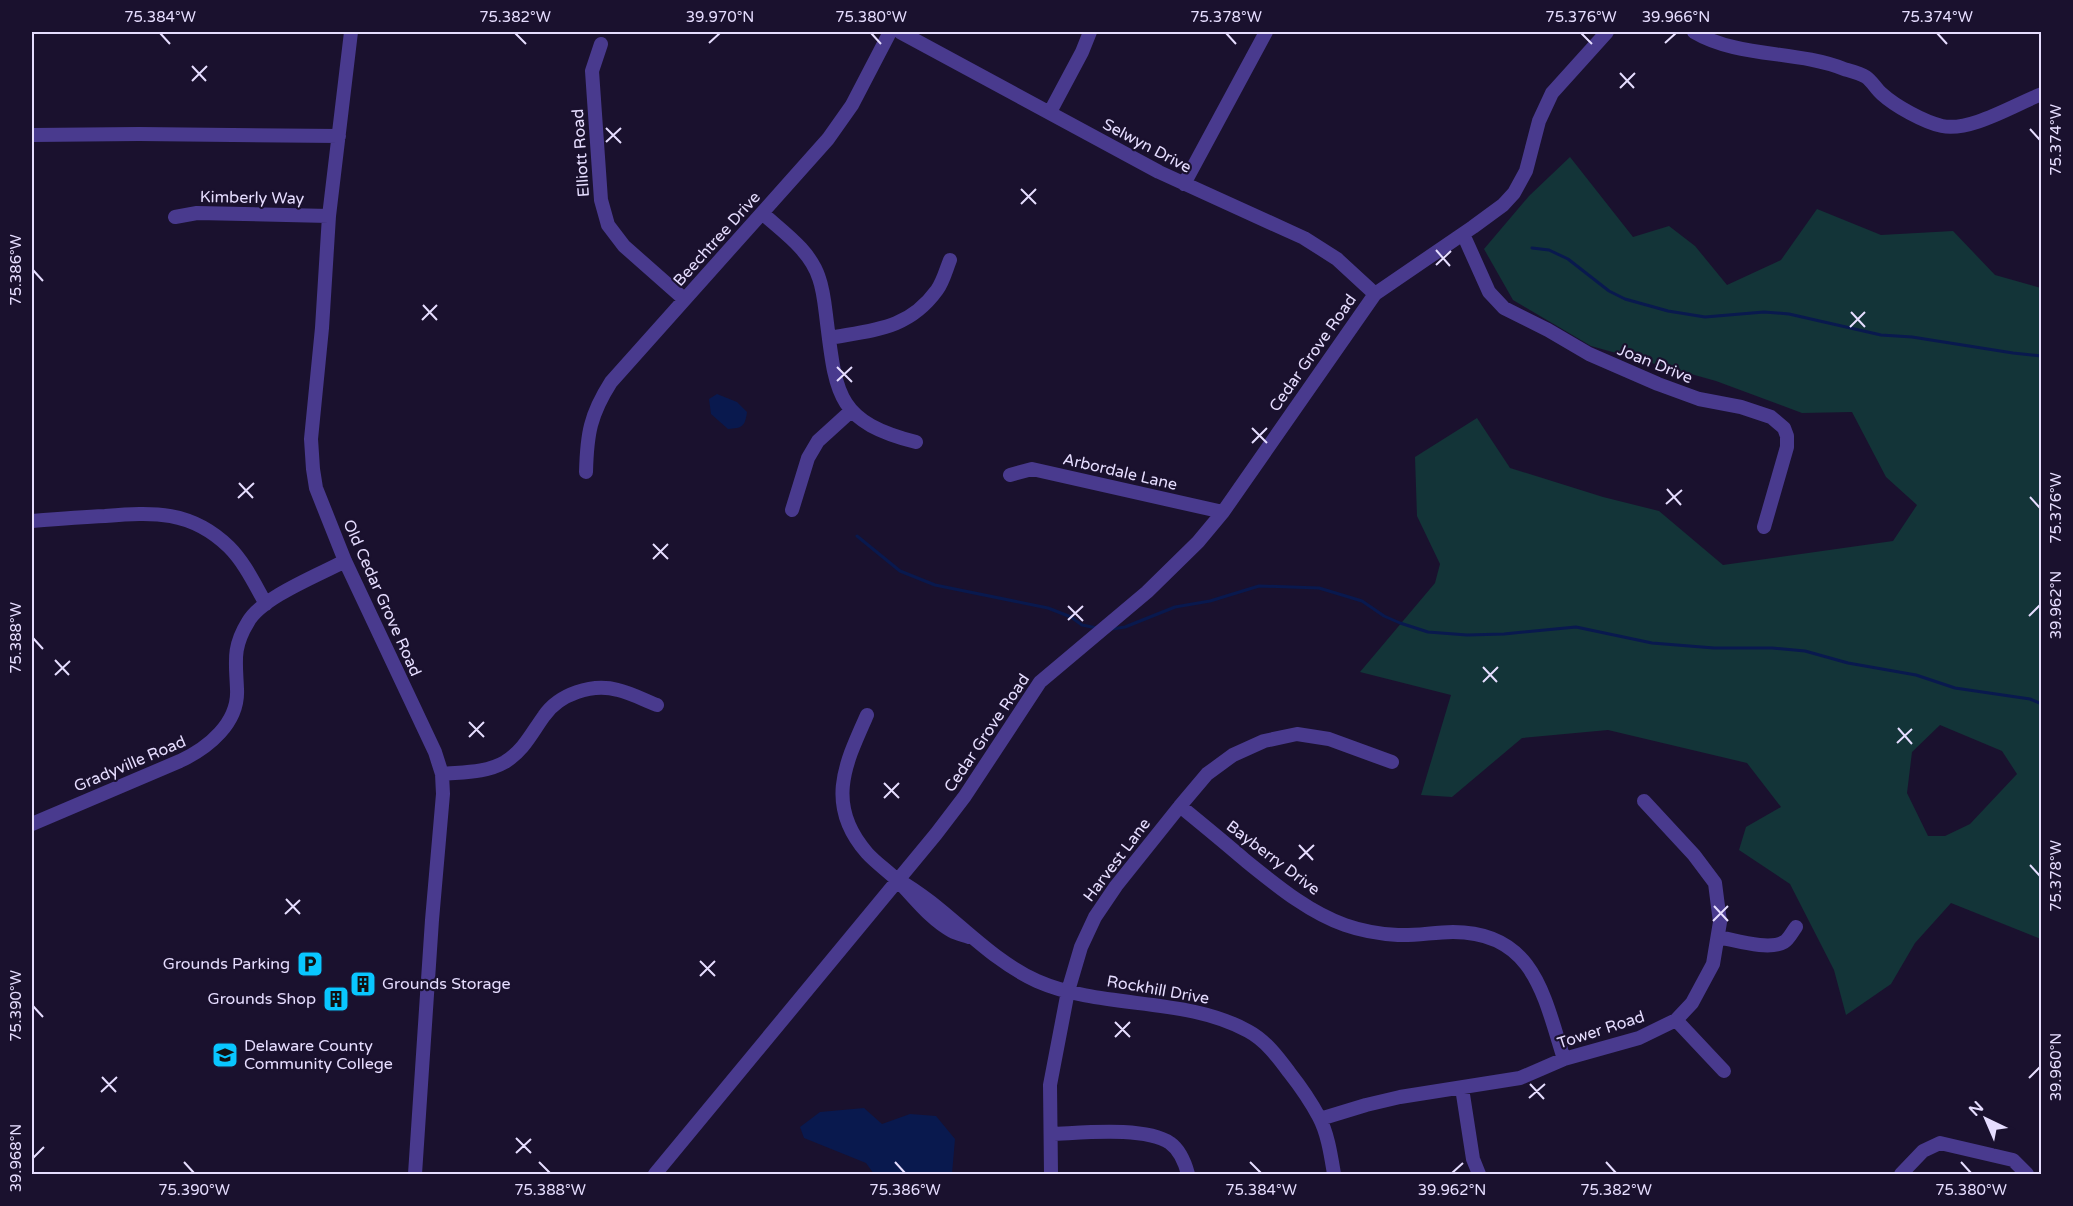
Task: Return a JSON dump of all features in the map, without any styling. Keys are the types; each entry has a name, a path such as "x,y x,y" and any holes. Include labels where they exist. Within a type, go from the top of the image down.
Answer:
{"street":[{"name":"Old Cedar Grove Road","path":"351,32 329,216 312,462 316,488 345,561 435,752 442,774 443,794 415,1174"},
{"name":"Beechtree Drive","path":"586,472 590,424 598,402 611,382 840,123 852,105 890,32"},
{"name":"Selwyn Drive","path":"900,32 1184,184 1312,243 1336,259 1375,294"},
{"path":"1050,112 1090,32"},
{"path":"1184,184 1266,32"},
{"name":"Cedar Grove Road","path":"654,1174 965,796 1040,682 1147,592 1191,549 1223,513 1375,294 1503,205 1514,193 1526,171 1539,122 1552,93 1607,32"},
{"path":"1694,32 1707,40 1736,47 1841,67 1865,77 1883,95 1916,116 1943,126 1990,118 2042,93"},
{"name":"Elliott Road","path":"601,44 592,71 601,200 608,225 624,246 684,299"},
{"path":"32,135 339,136"},
{"name":"Kimberly Way","path":"175,216 197,213 329,216"},
{"path":"762,213 813,263 824,295 836,383 843,400 851,411 877,430 916,442"},
{"name":"Joan Drive","path":"1463,234 1489,292 1504,309 1548,330 1588,354 1658,384 1699,399 1742,407 1777,420 1787,436 1787,447 1764,527"},
{"path":"829,338 888,327 907,320 938,289 950,260"},
{"path":"792,510 808,458 818,441 851,411"},
{"name":"Arbordale Lane","path":"1010,475 1032,469 1223,513"},
{"path":"32,521 142,513 177,516 205,529 229,547 248,572 266,604"},
{"name":"Gradyville Road","path":"32,824 198,753 213,741 229,720 235,705 237,690 235,660 239,639 248,621 266,604 282,594 345,561"},
{"path":"442,774 480,770 504,762 522,749 546,713 572,694 600,688 617,689 657,705"},
{"name":"Rockhill Drive","path":"867,715 844,769 845,811 857,839 867,852 898,880 916,903 952,932 974,938 1009,966 1038,981 1068,991 1183,1010 1222,1019 1250,1032 1275,1053 1298,1083 1320,1119 1334,1174"},
{"name":"Harvest Lane","path":"1051,1174 1050,1085 1068,991 1081,947 1095,917 1116,886 1180,806 1207,774 1233,755 1264,741 1297,734 1329,739 1392,762"},
{"name":"Tower Road","path":"1320,1119 1366,1105 1520,1078 1564,1059 1639,1038 1676,1020 1692,1003 1713,964 1720,922 1715,883 1694,855 1644,801"},
{"name":"Bayberry Drive","path":"1180,806 1284,891 1311,909 1343,924 1369,932 1400,936 1464,933 1484,936 1509,947 1526,962 1541,987 1564,1059"},
{"path":"1718,938 1767,946 1776,945 1786,941 1796,927"},
{"path":"1676,1020 1724,1071"},
{"path":"1462,1088 1473,1159 1479,1174"},
{"path":"1051,1134 1132,1133 1153,1136 1171,1144 1184,1161 1188,1174"},
{"path":"1901,1174 1923,1151 1940,1143 2013,1160 2027,1174"}],"green space":[{"path":"1570,157 1633,237 1669,226 1695,246 1727,285 1781,260 1817,209 1881,235 1953,231 1995,275 2041,288 2041,939 1951,903 1915,943 1891,984 1846,1015 1834,970 1790,884 1739,850 1746,827 1781,807 1747,763 1608,730 1522,738 1452,797 1421,795 1451,695 1360,672 1435,583 1440,564 1417,516 1415,457 1477,418 1510,468 1603,497 1659,511 1723,565 1893,541 1917,505 1886,477 1852,412 1802,413 1716,381 1591,346 1513,300 1484,249 1529,196","holes":["1940,725 2002,751 2017,774 1970,824 1945,836 1928,836 1907,793 1912,752"]}],"shaded area":[{"path":"717,394 737,402 747,412 742,426 728,429 711,414 709,399"},
{"path":"864,1108 882,1124 910,1114 936,1116 955,1139 952,1174 874,1174 866,1163 804,1138 800,1127 820,1112"}],"waterway":[{"path":"1532,248 1549,250 1568,259 1609,291 1625,299 1668,311 1705,317 1764,312 1789,314 1881,335 1912,337 2042,356"},
{"path":"857,536 900,571 935,585 1048,608 1071,617 1082,625 1097,628"},
{"path":"1112,629 1125,627 1175,607 1210,601 1259,586 1319,588 1362,601 1384,616 1428,632 1467,635 1504,634 1576,627 1652,643 1805,651 1848,663 1916,675 1955,688 2030,699 2042,704"}],"place":[{"name":"Grounds Parking","path":"310,964"},
{"name":"Grounds Storage","path":"363,984"},
{"name":"Grounds Shop","path":"336,999"},
{"name":"Delaware County Community College","path":"225,1055"}]}
